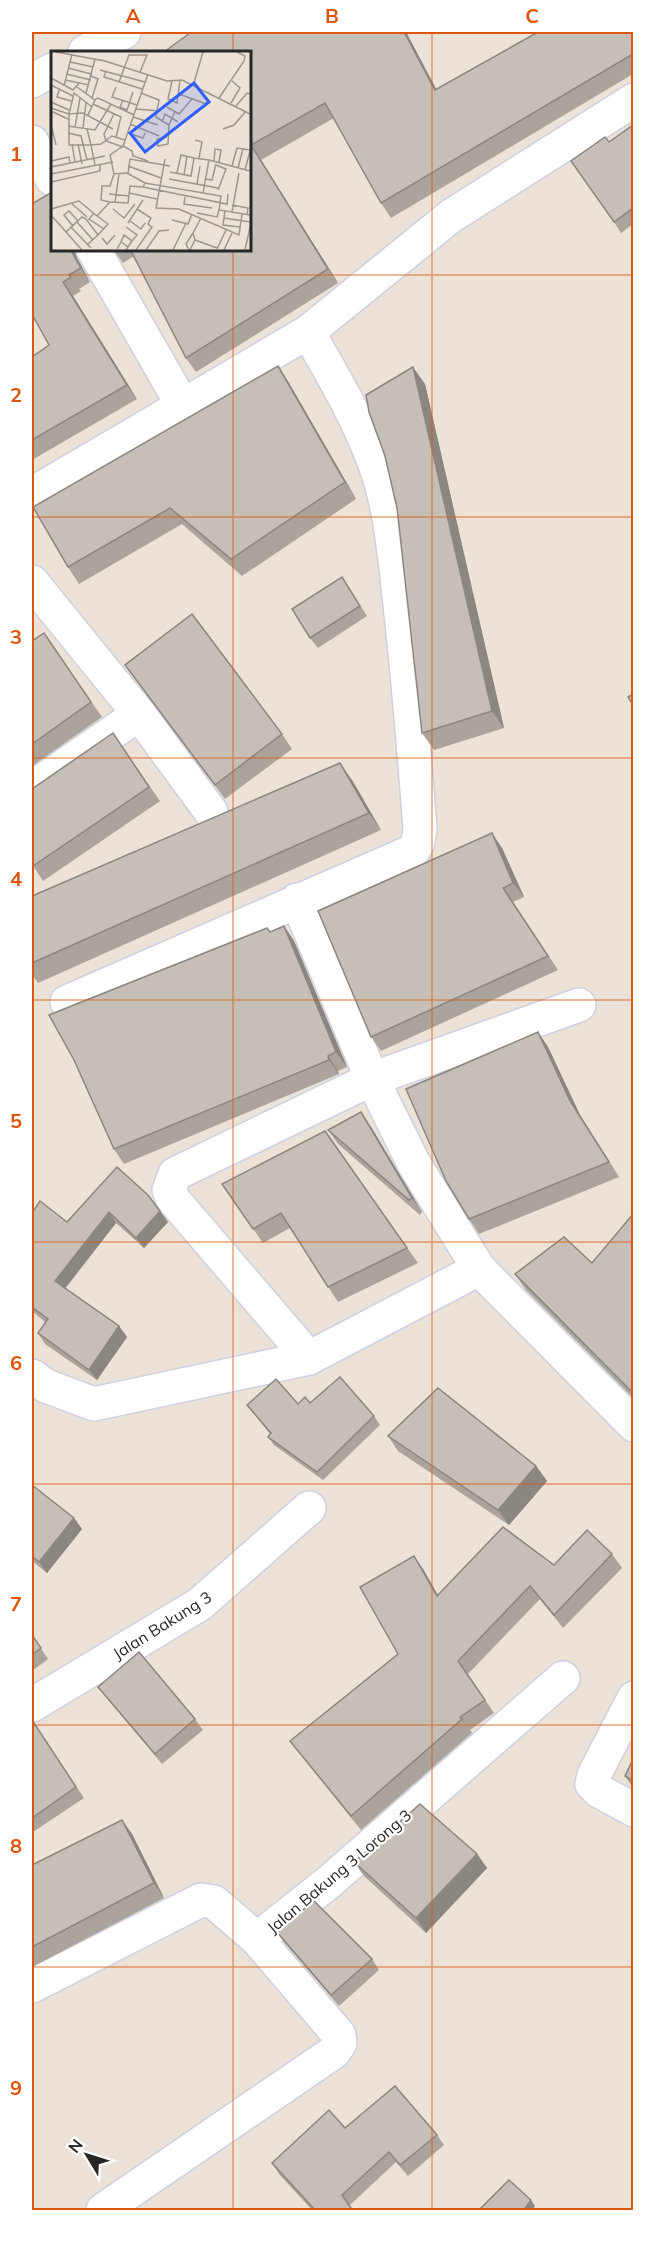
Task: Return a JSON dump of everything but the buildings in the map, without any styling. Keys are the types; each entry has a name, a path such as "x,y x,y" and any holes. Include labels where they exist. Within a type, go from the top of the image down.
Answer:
{"street":[{"path":"87,51 124,32"},
{"path":"32,495 182,404 308,332 451,216 633,100"},
{"path":"32,142 51,177"},
{"path":"94,250 182,404"},
{"path":"67,1002 413,851 418,842 420,828 406,653 394,548 382,489 374,462 347,400 308,332"},
{"path":"32,582 139,714 211,812"},
{"path":"32,788 139,714"},
{"path":"297,900 372,1079 413,1162 479,1269 633,1425"},
{"path":"309,1358 172,1198 169,1190 176,1174 372,1079 579,1005"},
{"path":"32,1376 46,1386 94,1404 309,1358 479,1269"},
{"name":"Jalan Bakung 3","path":"32,1706 200,1604 309,1508"},
{"name":"Jalan Bakung 3 Lorong 3","path":"32,1986 201,1900 214,1902 258,1939 329,1882 563,1678"},
{"path":"633,1698 594,1775 592,1784 599,1791 633,1810"},
{"path":"103,2211 334,2052 340,2043 339,2035 258,1939"}]}
